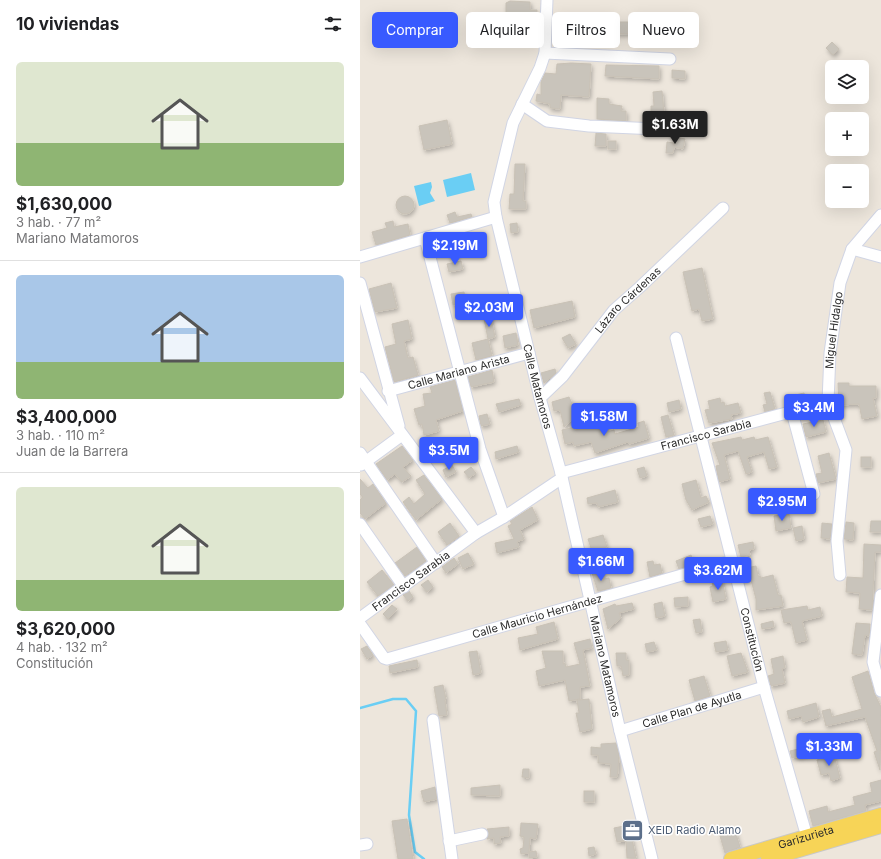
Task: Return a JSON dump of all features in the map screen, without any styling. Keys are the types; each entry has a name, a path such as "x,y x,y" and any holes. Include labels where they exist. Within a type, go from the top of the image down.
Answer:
{"main road":[{"name":"Garizurieta","path":"768,859 808,842 881,816"},
{"name":"Garizurieta","path":"731,859 881,826"}],"street":[{"name":"Calle Matamoros","path":"547,0 544,53 540,68 513,123 494,202 496,217 540,398 562,475"},
{"path":"544,53 670,59"},
{"path":"522,104 547,121 589,126 657,129"},
{"name":"Lázaro Cárdenas","path":"540,398 563,376 614,310 723,208"},
{"name":"Miguel Hidalgo","path":"840,575 837,541 846,450 828,402 830,353 840,283 852,249 881,215"},
{"path":"360,256 496,217"},
{"path":"425,238 461,370 480,449 504,517"},
{"path":"852,249 881,257"},
{"path":"360,283 388,391 402,435"},
{"name":"Constitución","path":"676,338 731,561 764,687 808,842"},
{"name":"Calle Mariano Arista","path":"388,391 461,370 529,353"},
{"path":"360,378 476,533"},
{"name":"Francisco Sarabia","path":"360,618 476,533 504,517 562,475 828,402"},
{"path":"792,412 814,494"},
{"path":"402,435 362,460 436,563"},
{"name":"Mariano Matamoros","path":"562,475 620,731 652,859"},
{"path":"360,524 404,587"},
{"name":"Calle Mauricio Hernández","path":"360,624 384,658 388,659 731,561"},
{"path":"881,595 880,614 872,662 881,691"},
{"name":"Calle Plan de Ayutla","path":"620,731 764,687"},
{"path":"433,720 452,859"},
{"path":"449,841 482,834"}],"water":[{"path":"471,173 475,190 447,197 443,180"},
{"path":"431,182 432,187 430,193 435,201 419,206 414,186"}],"building":[{"path":"510,1 530,2 530,10 537,10 537,12 506,12 506,3"},
{"path":"620,22 628,22 628,34 620,34"},
{"path":"832,42 839,49 833,55 826,48"},
{"path":"557,64 591,64 589,97 561,95 560,109 550,108 550,104 536,101 537,94 541,95 541,82 545,73 556,74"},
{"path":"606,65 659,66 659,79 605,76"},
{"path":"672,70 685,71 685,79 672,78"},
{"path":"662,91 664,112 671,112 671,123 662,123 662,121 648,121 648,112 651,112 651,106 654,106 653,92"},
{"path":"597,98 609,99 609,104 622,106 621,111 626,111 626,121 597,119"},
{"path":"447,120 452,144 424,150 419,126"},
{"path":"596,133 606,134 606,146 595,146"},
{"path":"675,137 685,139 683,149 674,147 673,153 666,153 667,142 674,143 674,146"},
{"path":"608,141 616,141 616,149 608,149"},
{"path":"515,164 525,164 523,201 526,201 526,209 509,209 510,194 514,194"},
{"path":"401,196 409,196 414,201 412,212 409,214 401,214 396,209 396,201"},
{"path":"455,212 457,217 471,214 472,217 450,223 447,215"},
{"path":"393,221 394,227 408,224 410,235 376,245 372,232 387,228 385,223"},
{"path":"517,223 518,232 511,233 510,224"},
{"path":"461,261 463,269 449,272 447,264"},
{"path":"702,268 713,319 702,321 699,309 692,311 683,272"},
{"path":"391,283 397,308 375,312 369,289"},
{"path":"464,292 466,303 453,305 451,294"},
{"path":"572,301 575,317 534,328 530,310"},
{"path":"491,318 495,337 488,339 484,319"},
{"path":"408,320 412,339 404,341 408,358 413,357 418,375 394,382 385,347 396,344 392,324"},
{"path":"516,333 518,345 505,348 503,336"},
{"path":"570,334 576,344 568,348 562,338"},
{"path":"488,339 492,356 476,360 472,343"},
{"path":"555,369 556,373 544,383 541,373"},
{"path":"492,370 494,382 471,387 468,377"},
{"path":"455,380 463,411 436,420 439,431 424,435 422,424 419,425 414,409 425,406 423,394 432,393 430,387"},
{"path":"838,383 849,383 849,386 876,386 876,398 873,398 877,416 862,419 859,404 839,405"},
{"path":"770,392 775,409 765,412 763,405 767,404 764,393"},
{"path":"804,393 806,401 792,404 791,396"},
{"path":"569,397 577,415 564,427 560,410 554,411 552,402"},
{"path":"720,398 721,403 724,402 725,406 738,403 741,413 731,415 732,419 709,423 705,410 710,409 708,401"},
{"path":"519,399 521,405 499,412 496,404"},
{"path":"679,400 681,409 669,412 667,403"},
{"path":"487,414 490,424 481,426 479,416"},
{"path":"668,415 674,435 666,437 661,417"},
{"path":"823,420 826,432 806,437 803,424"},
{"path":"644,421 649,438 629,444 628,442 595,453 591,442 574,446 573,442 565,444 562,430 574,427 575,430 587,427 586,424 593,423 595,429 606,426 607,432 614,430 615,434 639,427 638,423"},
{"path":"741,437 742,440 754,437 755,440 768,437 777,467 769,469 764,452 747,457 752,472 746,474 738,451 724,455 730,479 719,482 716,466 720,465 712,443"},
{"path":"402,446 413,460 403,467 411,476 402,482 395,474 387,480 376,464"},
{"path":"517,446 519,452 496,459 495,452"},
{"path":"829,453 836,479 818,483 816,474 822,473 818,456"},
{"path":"861,457 871,457 871,467 861,467"},
{"path":"452,465 456,472 446,477 443,470"},
{"path":"471,467 476,473 469,478 464,472"},
{"path":"644,467 647,476 640,478 637,469"},
{"path":"424,475 442,499 416,520 403,502 409,497 414,504 425,494 416,480"},
{"path":"360,479 368,488 373,484 386,503 365,519 360,513 360,500 363,497 360,494"},
{"path":"696,480 701,498 706,496 709,502 692,510 686,500 682,484"},
{"path":"615,490 618,502 598,507 597,503 588,504 587,498"},
{"path":"532,507 538,520 520,530 524,539 517,542 519,547 497,553 495,543 514,539 508,526 512,524 510,521"},
{"path":"789,514 791,528 776,531 774,516"},
{"path":"710,516 713,524 701,527 698,519"},
{"path":"871,521 881,521 881,532 870,532"},
{"path":"846,522 854,523 853,540 844,539"},
{"path":"450,523 459,536 447,545 438,532"},
{"path":"822,523 832,524 830,539 821,538"},
{"path":"802,526 804,539 796,541 793,528"},
{"path":"603,535 607,547 592,551 588,539"},
{"path":"753,542 754,549 749,550 750,555 741,557 738,545"},
{"path":"864,544 881,545 881,552 875,552 872,610 859,609 860,593 846,592 847,577 863,578"},
{"path":"417,547 426,561 405,576 395,563"},
{"path":"468,553 474,564 463,569 458,558"},
{"path":"691,555 694,564 679,569 676,561"},
{"path":"454,558 458,564 446,573 442,567"},
{"path":"653,561 654,565 660,564 662,573 650,577 647,562"},
{"path":"756,566 758,576 761,578 773,575 778,595 781,595 783,606 756,610 756,599 750,576 748,577 746,568"},
{"path":"382,570 394,585 378,596 367,582"},
{"path":"601,571 603,579 609,578 611,588 598,591 592,573"},
{"path":"428,580 433,587 427,592 421,585"},
{"path":"722,580 726,599 713,602 710,587 713,586 712,582"},
{"path":"409,591 413,597 408,601 403,595"},
{"path":"688,597 688,606 675,607 674,598"},
{"path":"662,602 665,616 656,618 654,604"},
{"path":"632,603 634,609 619,613 621,618 608,629 603,609 615,604 616,606"},
{"path":"392,605 397,609 388,619 383,614"},
{"path":"807,606 808,610 820,607 822,616 802,621 807,640 796,643 791,622 784,623 781,610"},
{"path":"700,619 702,632 696,633 693,620"},
{"path":"773,621 774,627 762,629 761,624"},
{"path":"554,622 558,639 520,650 518,638 538,634 536,627"},
{"path":"856,623 870,624 869,636 865,635 862,655 852,654"},
{"path":"590,639 592,648 583,650 590,686 580,687 580,699 569,701 565,680 539,686 536,671 546,668 542,651 563,651 563,664 565,663 566,667 580,664 574,643"},
{"path":"726,641 728,650 716,652 714,643"},
{"path":"654,642 657,650 647,652 645,644"},
{"path":"367,646 373,655 367,659 361,649"},
{"path":"477,651 481,673 473,675 469,652"},
{"path":"616,653 626,653 626,660 629,660 629,675 623,676 621,666 617,666"},
{"path":"741,653 748,672 732,676 727,656"},
{"path":"783,656 785,668 782,669 785,683 771,686 768,676 774,674 771,659"},
{"path":"417,660 418,667 390,673 389,666"},
{"path":"868,671 874,693 881,707 880,770 874,752 877,751 865,717 826,726 822,711 830,709 832,717 862,709 852,677"},
{"path":"704,676 710,696 695,701 689,680"},
{"path":"443,685 447,715 439,716 434,687"},
{"path":"589,699 592,729 580,732 576,713 579,713 577,700"},
{"path":"816,703 819,717 803,722 801,716 789,719 787,711"},
{"path":"616,743 619,755 617,777 610,777 611,764 598,763 598,755 591,755 591,747 601,748 601,744"},
{"path":"811,746 812,753 792,758 790,751"},
{"path":"834,755 840,778 831,781 829,773 821,775 817,760"},
{"path":"523,769 529,769 529,778 522,777"},
{"path":"881,780 881,801 865,805 866,811 813,826 809,811 827,806 828,812 855,805 853,797 872,792 870,783"},
{"path":"500,785 500,796 471,795 471,788"},
{"path":"435,787 437,799 424,802 421,791"},
{"path":"584,791 594,791 594,802 584,802"},
{"path":"407,819 413,859 398,859 392,821"},
{"path":"521,823 538,824 536,839 530,838 529,852 536,851 537,857 529,858 529,853 521,854 520,849 523,848 524,837 520,836"},
{"path":"629,825 636,858 627,858 626,841 617,842 614,828"},
{"path":"509,827 509,836 500,837 501,843 494,844 494,838 487,839 489,833 487,829"},
{"path":"735,831 740,847 725,853 720,836"},
{"path":"594,847 596,854 589,856 588,848"}],"waterway":[{"path":"360,708 393,699 406,699 416,711 409,815 415,852 424,859"}],"place":[{"name":"XEID Radio Alamo","path":"632,830"}]}
